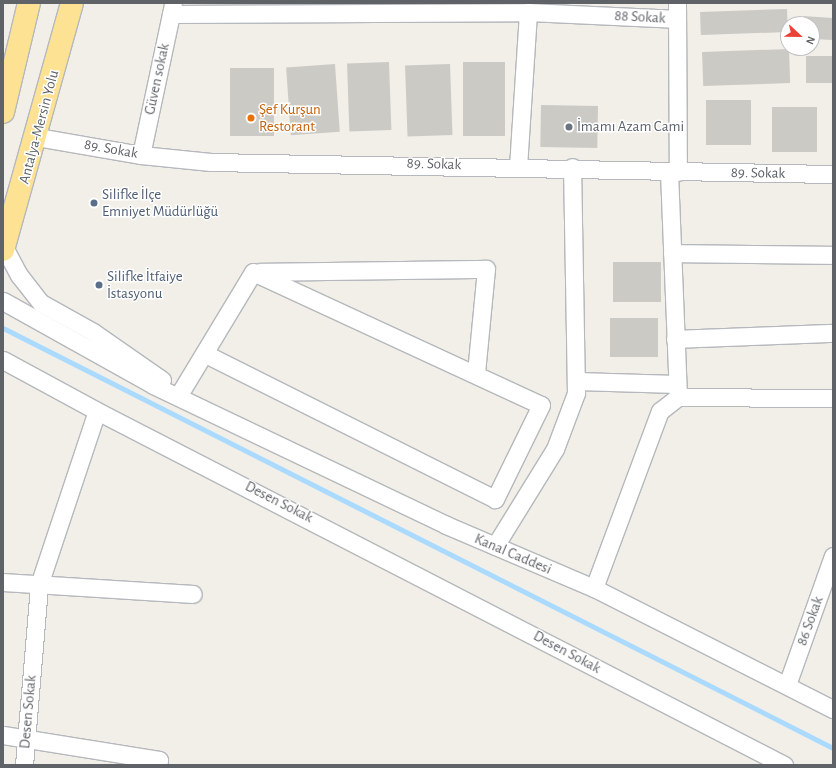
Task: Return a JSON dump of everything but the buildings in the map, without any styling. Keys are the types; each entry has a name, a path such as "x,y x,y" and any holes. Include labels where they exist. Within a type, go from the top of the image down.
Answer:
{"highway":[{"path":"3,112 29,3"},
{"name":"Antalya-Mersin Yolu","path":"3,249 37,137 72,3"}],"street":[{"name":"88 Sokak","path":"172,9 511,8 528,12 677,11"},
{"name":"Güven sokak","path":"141,154 172,9"},
{"path":"594,588 660,411 677,390 672,252 677,11"},
{"path":"518,167 528,12"},
{"name":"89. Sokak","path":"37,137 141,154 211,162 572,167 673,172 833,174"},
{"path":"495,546 555,448 576,393 572,167"},
{"path":"3,249 19,275 42,303 93,332 186,397"},
{"path":"672,252 833,255"},
{"path":"253,272 486,269 476,373"},
{"path":"186,397 206,354 253,272"},
{"path":"206,354 495,499 541,405 476,373 253,272"},
{"path":"3,301 146,382 186,397"},
{"path":"675,339 833,333"},
{"path":"3,360 97,410"},
{"path":"576,381 677,390 833,398"},
{"name":"Kanal Caddesi","path":"186,397 495,546 594,588 833,709"},
{"name":"Desen Sokak","path":"24,765 39,585 97,410 784,765"},
{"name":"86 Sokak","path":"787,685 833,556"},
{"path":"3,582 194,594"},
{"path":"3,735 159,760 158,765"}],"waterway":[{"path":"3,328 833,748"}],"place":[{"name":"Şef Kurşun Restorant","path":"251,118"},
{"name":"İmamı Azam Cami","path":"569,127"},
{"name":"Silifke İlçe Emniyet Müdürlüğü","path":"94,203"},
{"name":"Silifke İtfaiye İstasyonu","path":"99,285"}]}
